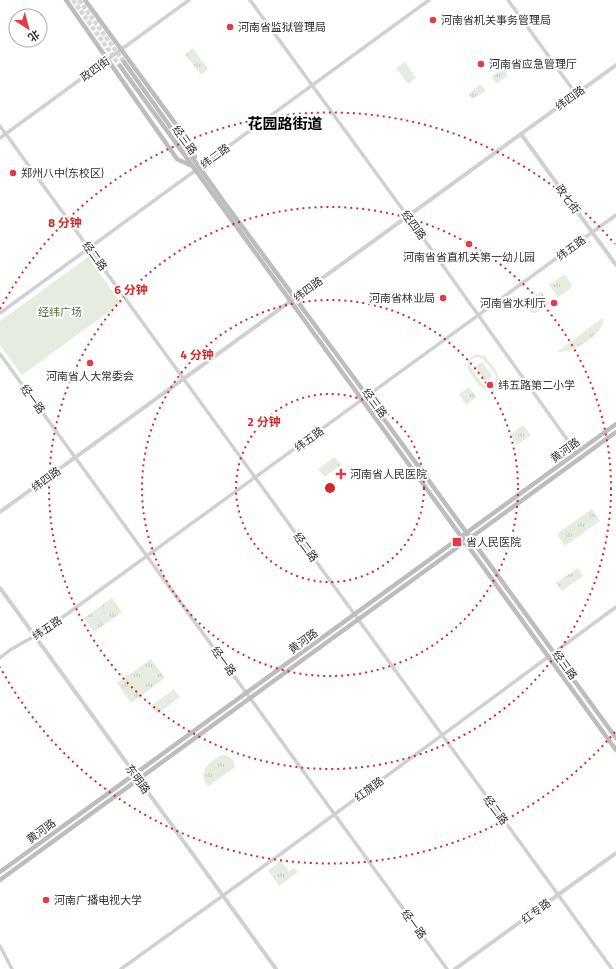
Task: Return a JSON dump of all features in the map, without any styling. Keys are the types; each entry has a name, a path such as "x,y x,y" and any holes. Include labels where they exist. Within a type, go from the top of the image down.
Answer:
{"main road":[{"path":"66,0 177,159 194,164 191,145 85,0"},
{"name":"经三路","path":"122,64 194,164 368,396 616,738"},
{"name":"经三路","path":"198,169 290,302 616,750"},
{"name":"黄河路","path":"0,872 616,424"},
{"name":"黄河路","path":"0,880 616,432"}],"street":[{"name":"政四街","path":"0,138 189,0"},
{"name":"经四路","path":"250,0 408,216 576,452"},
{"name":"纬二路","path":"0,313 429,0"},
{"path":"508,0 576,94"},
{"name":"纬四路","path":"0,512 616,65"},
{"name":"经二路","path":"0,126 612,969"},
{"name":"政七街","path":"521,134 616,265"},
{"name":"纬五路","path":"0,658 35,636 147,556 616,215"},
{"name":"经一路","path":"0,354 447,969"},
{"name":"东明路","path":"0,588 276,969"},
{"name":"红旗路","path":"121,969 335,814 616,607"},
{"name":"红专路","path":"455,969 616,853"},
{"path":"0,946 12,969"}],"green space":[{"path":"193,48 208,69 201,75 185,54"},
{"path":"405,62 416,78 408,84 396,68"},
{"path":"503,69 507,76 496,83 492,77"},
{"path":"481,85 485,92 472,99 469,94"},
{"name":"经纬广场","path":"88,257 121,303 22,375 0,345 0,321"},
{"path":"565,275 572,285 571,288 558,297 549,285"},
{"path":"541,291 550,303 536,313 532,313 524,304"},
{"path":"601,319 604,319 602,325 586,342 571,350 557,352"},
{"path":"476,354 485,356 497,372 499,381 493,389 484,389 478,384 467,368 469,359","holes":["476,357 488,364 496,376 493,385 489,387 484,385 470,366 472,359"]},
{"path":"482,362 492,376 485,381 475,367"},
{"path":"469,387 476,397 466,405 459,394"},
{"path":"523,425 531,435 517,445 510,435"},
{"path":"335,457 341,465 324,477 318,469"},
{"path":"592,509 600,521 565,546 557,534"},
{"path":"578,568 583,576 562,591 556,583"},
{"path":"112,598 122,612 94,632 84,618"},
{"path":"151,659 165,678 131,703 117,683"},
{"path":"174,689 180,697 157,714 151,706"},
{"path":"222,755 227,755 231,758 235,767 209,786 204,780 204,771 213,760"},
{"path":"281,861 289,871 294,868 298,872 279,886 268,870"}],"tunnel":[{"path":"73,0 120,66"},
{"path":"79,0 124,62"}],"place":[{"name":"河南省机关事务管理局","path":"433,20"},
{"name":"河南省监狱管理局","path":"230,27"},
{"name":"河南省应急管理厅","path":"481,64"},
{"name":"郑州八中(东校区)","path":"13,173"},
{"name":"河南省省直机关第一幼儿园","path":"469,244"},
{"name":"河南省林业局","path":"443,298"},
{"name":"河南省水利厅","path":"554,303"},
{"name":"河南省人大常委会","path":"90,363"},
{"name":"纬五路第二小学","path":"490,385"},
{"name":"河南省人民医院","path":"341,474"},
{"name":"省人民医院","path":"457,542"},
{"name":"河南广播电视大学","path":"46,900"}],"district":[{"name":"花园路街道","path":"285,123"}]}
